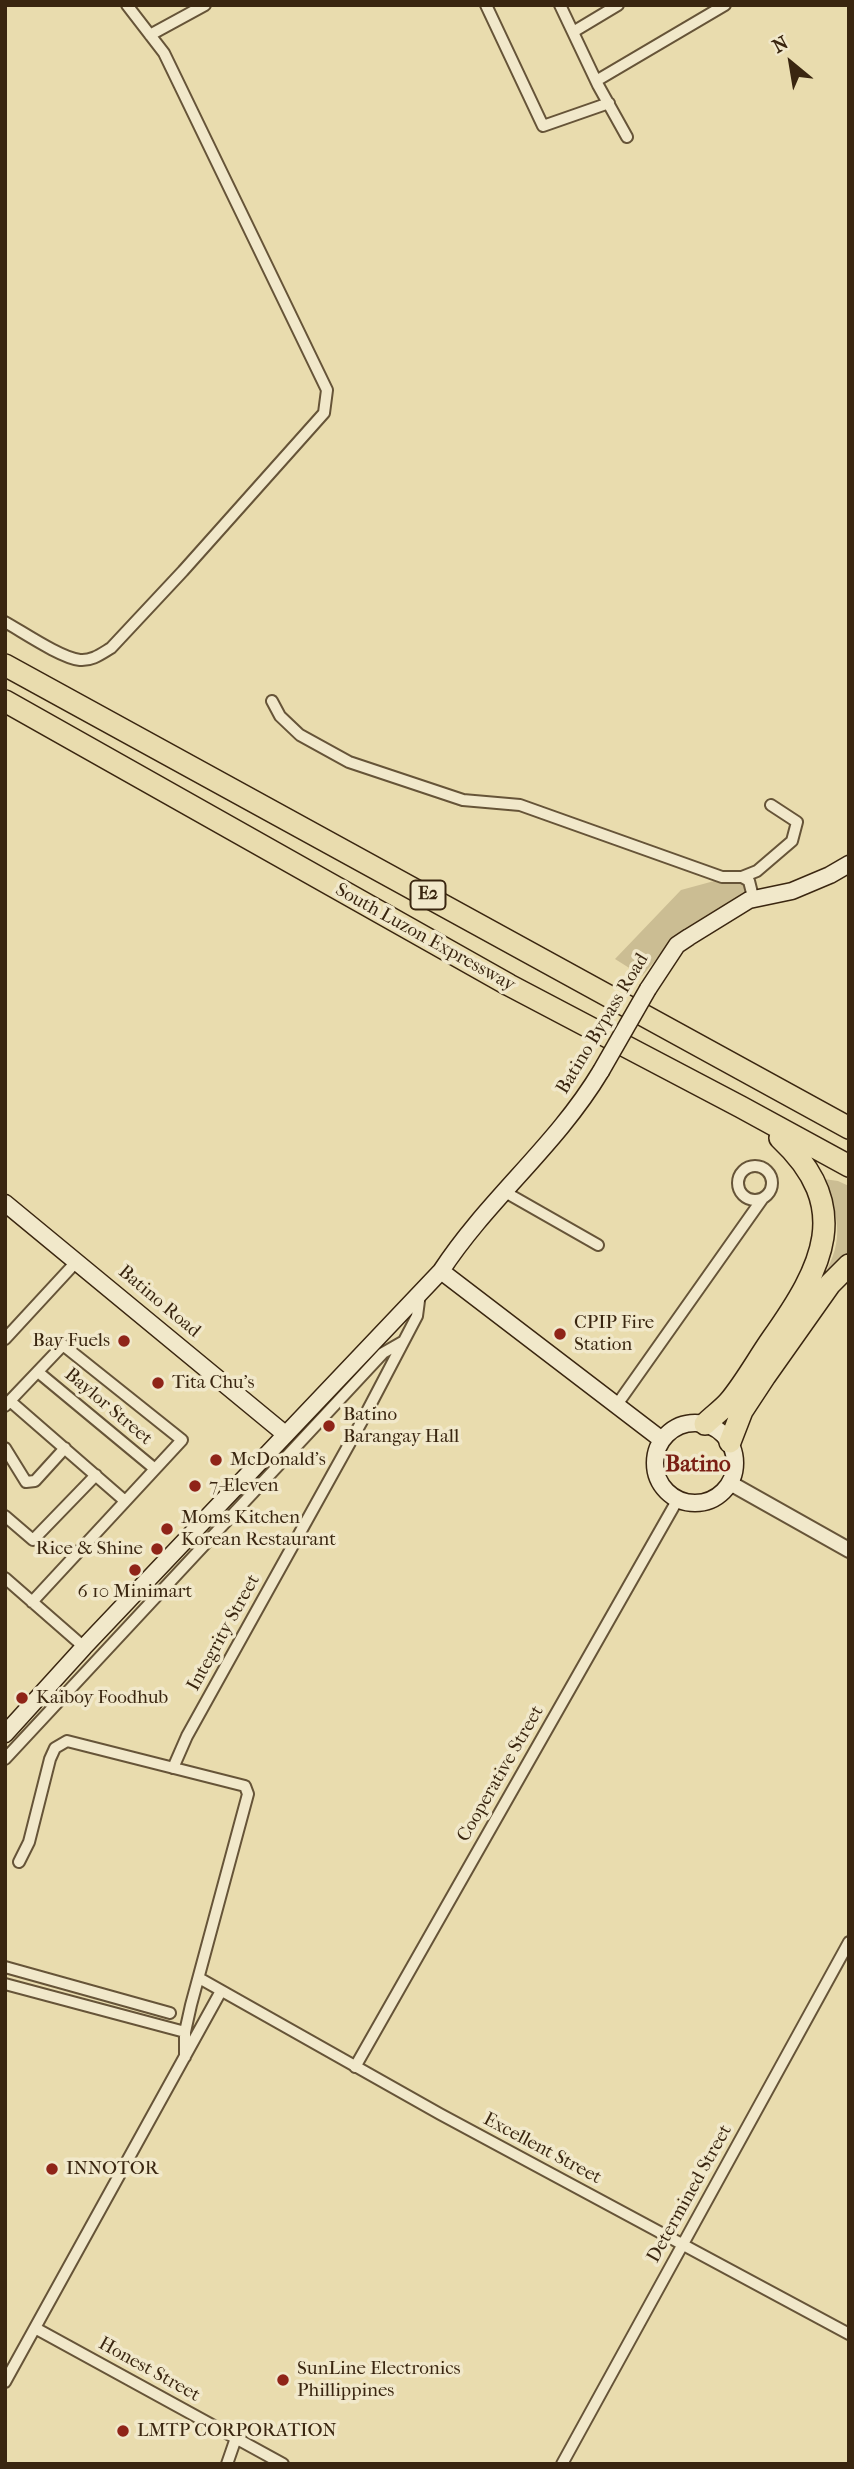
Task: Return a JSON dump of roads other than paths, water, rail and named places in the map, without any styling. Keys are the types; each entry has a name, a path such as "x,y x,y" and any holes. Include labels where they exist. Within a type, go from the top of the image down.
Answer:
{"highway":[{"name":"South Luzon Expressway","path":"5,665 849,1128"},
{"name":"South Luzon Expressway","path":"5,701 509,985 849,1166"},
{"path":"705,1424 729,1401 799,1301 822,1258 828,1232 827,1207 809,1168 795,1152 741,1107"},
{"path":"730,1442 742,1411 765,1376 830,1284 849,1265"}],"main road":[{"name":"Batino Bypass Road","path":"5,1734 84,1647 441,1271 459,1244 566,1123 601,1071 648,989 677,945 749,900 792,891 849,864"},
{"name":"Batino Road","path":"5,1203 285,1434"},
{"path":"441,1271 662,1440"},
{"path":"693,1422 705,1424 715,1427 730,1442 736,1462 730,1483 713,1499 701,1503 678,1499 664,1489 656,1473 655,1456 662,1440 670,1431 693,1422"}],"street":[{"path":"5,622 80,660 97,657 111,648 324,413 327,390 164,52 127,5"},
{"path":"150,35 205,5"},
{"path":"560,5 596,81 627,137"},
{"path":"573,32 618,5"},
{"path":"596,81 725,5"},
{"path":"491,7 543,127 609,103"},
{"path":"272,701 280,716 300,735 349,762 463,800 520,805 722,877 742,877 757,871 792,841 797,822 772,804"},
{"path":"742,877 749,881 752,893 749,900"},
{"path":"505,1192 598,1245"},
{"path":"616,1406 763,1198"},
{"path":"5,1339 78,1261"},
{"name":"Integrity Street","path":"173,1768 187,1736 362,1421 417,1316 420,1293"},
{"path":"5,1759 383,1353 404,1341"},
{"path":"32,1602 182,1440 63,1345 8,1403 65,1448 125,1501"},
{"name":"Baylor Street","path":"38,1372 155,1469"},
{"path":"5,1448 26,1482 35,1481 65,1448"},
{"path":"5,1516 33,1540 96,1475"},
{"path":"730,1483 849,1549"},
{"name":"Cooperative Street","path":"355,2067 678,1499"},
{"path":"5,1578 84,1647"},
{"path":"19,1862 29,1842 50,1759 55,1748 67,1741 246,1786 248,1794 185,2032 185,2057"},
{"name":"Determined Street","path":"562,2464 849,1942"},
{"path":"5,1967 170,2013"},
{"name":"Excellent Street","path":"199,1978 355,2067 849,2334"},
{"path":"5,1984 185,2032"},
{"path":"5,2382 221,1991"},
{"name":"Honest Street","path":"35,2329 283,2464"},
{"path":"227,2464 236,2438"}],"place":[{"name":"CPIP Fire Station","path":"560,1334"},
{"name":"Bay Fuels","path":"124,1341"},
{"name":"Tita Chu's","path":"158,1383"},
{"name":"Batino Barangay Hall","path":"329,1426"},
{"name":"McDonald's","path":"216,1460"},
{"name":"7-Eleven","path":"195,1486"},
{"name":"Moms Kitchen Korean Restaurant","path":"167,1529"},
{"name":"Rice & Shine","path":"157,1549"},
{"name":"6 10 Minimart","path":"135,1570"},
{"name":"Kaiboy Foodhub","path":"22,1698"},
{"name":"INNOTOR","path":"52,2169"},
{"name":"SunLine Electronics Phillippines","path":"283,2380"},
{"name":"LMTP CORPORATION","path":"123,2431"}],"district":[{"name":"Batino","path":"698,1465"}]}
